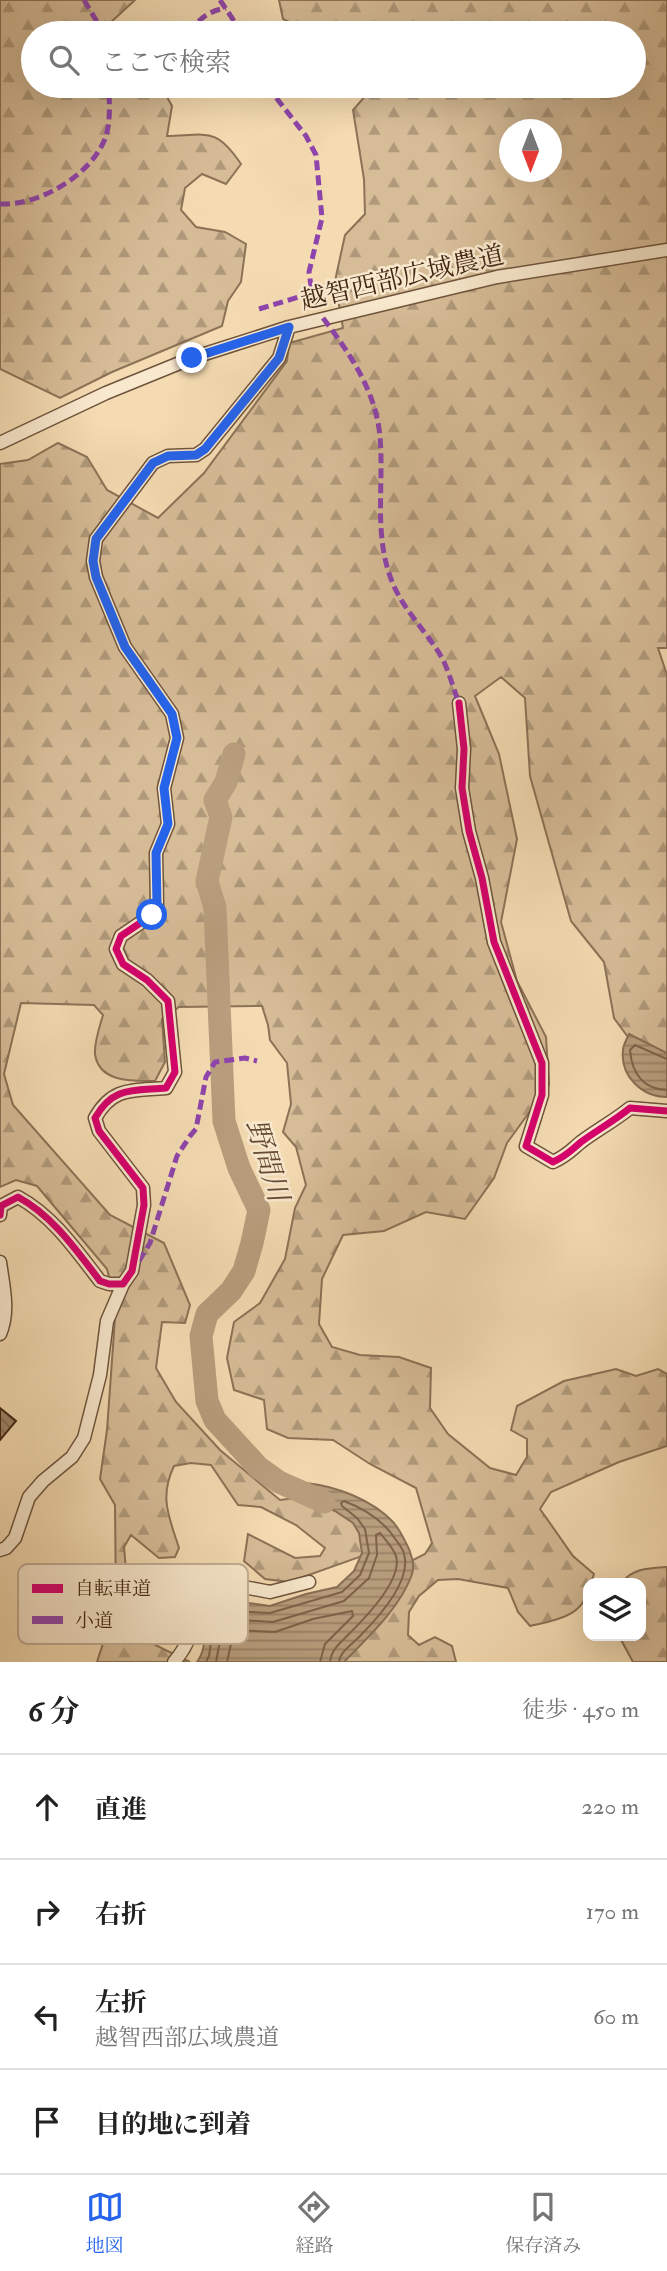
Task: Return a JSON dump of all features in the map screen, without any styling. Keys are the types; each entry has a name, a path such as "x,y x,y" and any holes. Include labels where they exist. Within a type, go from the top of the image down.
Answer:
{"street":[{"name":"越智西部広域農道","path":"0,443 106,393 180,363 289,327 497,277 667,250"},
{"path":"0,1550 6,1548 15,1538 29,1497 43,1481 72,1457 84,1438 100,1375 107,1321 123,1284 132,1271 144,1205 144,1188 99,1131 95,1118 103,1103 116,1093 166,1088 175,1072 168,1001 148,980 123,964 116,949 121,936 152,915 157,905 156,853 168,824 164,788 177,738 172,714 125,647 96,577 93,548 96,539 153,463 168,456 196,455 205,449 279,358 289,327"},
{"path":"459,703 464,749 462,788 494,942 542,1063 542,1095 526,1146 553,1162 568,1155 581,1142 630,1108 667,1111"},
{"path":"0,1215 1,1206 18,1197 30,1203 72,1245 100,1281 123,1284"},
{"path":"0,1262 5,1304 4,1325 0,1334"},
{"path":"248,1588 271,1592 309,1582"},
{"path":"174,1662 188,1644"}],"green space":[{"path":"0,0 135,0 112,21 21,21 21,98 168,98 172,106 167,136 210,136 225,144 241,164 226,184 202,174 185,188 181,210 196,227 225,232 246,244 241,282 228,301 222,326 112,372 60,398 0,369"},
{"path":"279,0 667,0 667,648 658,648 667,675 667,1060 636,1048 614,1018 604,962 571,921 530,776 525,698 501,677 475,696 499,754 517,839 501,922 517,981 546,1037 549,1085 507,1143 494,1178 465,1219 426,1212 384,1231 343,1235 322,1279 319,1324 332,1347 360,1355 399,1357 431,1368 430,1408 448,1434 490,1468 516,1475 527,1457 527,1439 511,1430 517,1406 564,1381 616,1369 636,1376 658,1369 667,1374 667,1446 619,1462 551,1492 540,1509 573,1556 594,1574 593,1578 583,1578 583,1603 577,1610 569,1615 530,1626 518,1612 508,1588 458,1579 438,1580 419,1596 409,1612 408,1635 419,1645 435,1637 452,1646 456,1662 325,1662 405,1564 425,1554 432,1543 416,1488 370,1464 333,1440 288,1438 267,1429 264,1400 234,1390 227,1358 234,1322 260,1303 285,1259 295,1208 306,1185 296,1147 283,1132 291,1104 287,1063 270,1040 262,1006 179,1007 162,1019 165,1062 155,1081 146,1081 127,1080 110,1075 98,1063 95,1044 103,1015 94,1005 21,1003 4,1074 13,1105 110,1215 164,1243 190,1305 185,1323 162,1322 156,1368 176,1402 220,1450 280,1500 320,1495 355,1512 368,1554 289,1582 265,1579 244,1561 248,1534 295,1558 320,1556 325,1548 296,1525 261,1507 238,1505 211,1465 191,1463 174,1466 167,1488 169,1517 179,1548 175,1557 159,1558 131,1535 124,1547 125,1564 116,1564 115,1505 100,1479 107,1430 116,1304 107,1269 37,1186 16,1180 0,1187 0,464 28,460 58,443 87,457 107,490 158,518 204,473 287,361 289,343 343,328 335,281 345,235 365,214 364,179 353,110 364,98 646,98 646,21 287,21 283,19"},
{"path":"667,1567 667,1662 633,1662 622,1641 646,1641 646,1578 626,1578 648,1569"},
{"path":"103,1644 153,1644 190,1662 97,1662"}],"water":[{"path":"629,1034 667,1053 667,1097 641,1089 629,1076 623,1050"},
{"path":"306,1483 329,1487 353,1496 376,1507 394,1523 407,1545 413,1563 411,1577 405,1589 382,1622 344,1662 197,1662 204,1644 248,1644 248,1603 270,1606 337,1587 354,1571 362,1553 359,1533 353,1523 335,1511 295,1494 298,1486"}],"building":[{"path":"0,1408 16,1421 0,1440"}],"waterway":[{"name":"野間川","path":"234,754 226,782 215,800 221,817 207,881 215,908 224,1121 239,1168 259,1210 244,1271 231,1291 207,1314 201,1336 207,1401 215,1420 258,1467 279,1482 324,1502"}],"marked path":[{"path":"84,0 96,21"},
{"path":"220,0 234,21"},
{"path":"199,21 214,11 226,8"},
{"path":"0,204 32,200 48,193 63,185 90,163 108,130 109,98"},
{"path":"259,309 312,293 309,272 322,218 316,155 306,136 276,98"},
{"path":"323,318 360,374 378,420 382,542 390,576 400,598 442,658 459,703"},
{"path":"139,1261 150,1243 177,1156 196,1129 206,1077 215,1062 245,1058 257,1061"}],"cycle path":[{"path":"0,1215 1,1206 18,1197 53,1224 100,1281 123,1284 132,1271 144,1205 143,1188 99,1131 95,1118 109,1100 117,1095 134,1090 166,1088 175,1072 168,1001 147,980 123,964 116,949 121,936 152,915 157,905 156,853 168,824 164,788 177,738 172,714 125,647 96,577 93,561 96,539 153,463 168,456 196,455 205,449 279,358 289,327"},
{"path":"459,703 464,749 462,788 494,942 542,1063 542,1095 526,1146 553,1162 630,1108 667,1111"}],"route":[{"path":"152,915 157,905 156,853 168,824 164,788 177,738 172,714 125,647 96,577 93,548 96,539 153,463 168,456 196,455 205,449 279,358 289,327 192,358"}]}
